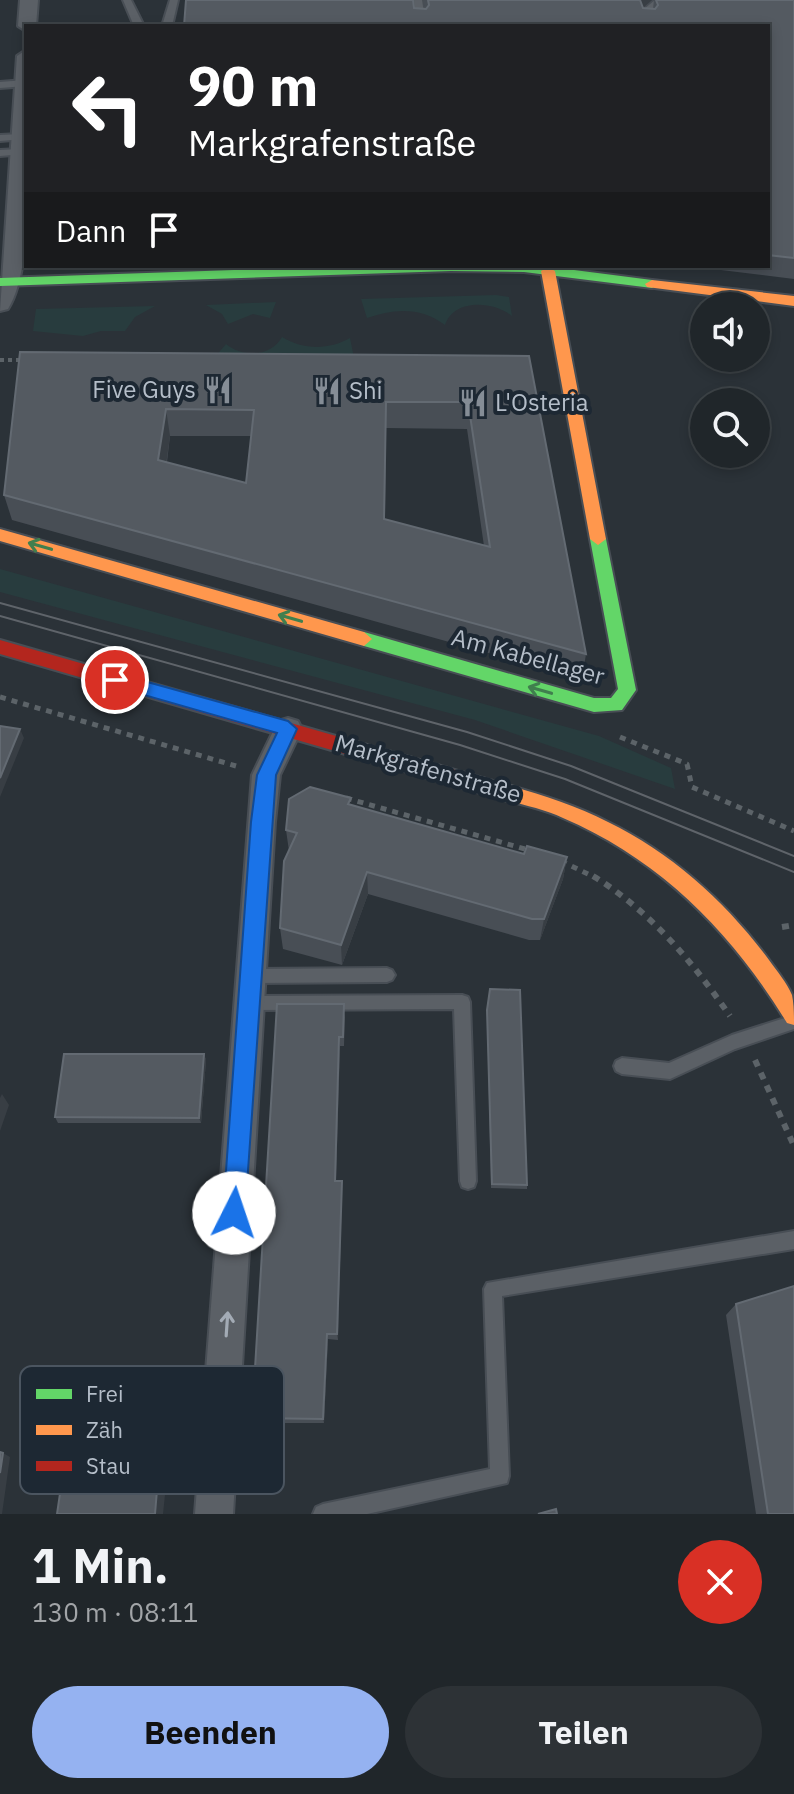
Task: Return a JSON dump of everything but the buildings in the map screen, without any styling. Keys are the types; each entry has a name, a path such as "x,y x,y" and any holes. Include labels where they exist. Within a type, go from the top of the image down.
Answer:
{"street":[{"path":"27,24 29,0"},
{"path":"0,304 5,282 10,145 24,95"},
{"path":"5,282 477,268"},
{"path":"520,268 576,270 794,301"},
{"name":"Am Kabellager","path":"0,535 594,705 616,705 627,690 548,271"},
{"name":"Markgrafenstraße","path":"0,647 569,811 636,846 698,891 749,945 793,1010"},
{"path":"224,1366 266,775 288,729"},
{"path":"214,1514 215,1494"}],"lane":[{"path":"127,0 138,24"},
{"path":"168,24 174,0"},
{"path":"418,0 421,24"},
{"path":"646,24 643,14 660,0"},
{"path":"0,85 24,91"},
{"path":"249,990 387,975"},
{"path":"249,990 462,1002 468,1181"},
{"path":"622,1066 670,1071 732,1043 793,1010"},
{"path":"323,1514 500,1476 493,1289 794,1240"}],"path":[{"path":"0,360 31,360"},
{"path":"0,697 266,775"},
{"path":"613,734 687,764 692,787 794,831"},
{"path":"342,796 537,853"},
{"path":"553,857 586,870 615,890 669,937 705,978"}],"green space":[{"path":"509,297 512,316 495,307 465,306 450,316 445,325 427,315 408,311 387,312 367,318 361,299"},
{"path":"276,302 270,318 253,314 228,324 222,314 206,305"},
{"path":"155,306 135,317 125,331 101,331 83,336 33,331 36,309"},
{"path":"282,337 316,347 333,345 350,338 354,358 215,357 226,344 240,352 264,352"},
{"path":"0,569 599,736 671,768 675,789 475,720 0,592"}],"tram line":[{"path":"0,603 467,732 571,766 794,856"},
{"path":"0,616 460,745 565,779 794,872"}],"traffic: fast":[{"path":"0,282 421,268"},
{"path":"524,268 652,284"},
{"path":"364,639 594,705 616,705 627,690 598,539"}],"traffic: slow":[{"path":"548,271 598,539"},
{"path":"652,284 794,301"},
{"path":"0,535 364,639"},
{"path":"511,794 563,809 605,829 670,871 699,896 751,952 794,1016"}],"traffic: jam":[{"path":"0,647 511,794"}],"place":[{"name":"Five Guys","path":"218,390"},
{"name":"Shi","path":"327,391"},
{"name":"L'Osteria","path":"473,403"}],"route":[{"path":"115,680 288,729 266,775 234,1213"}]}
